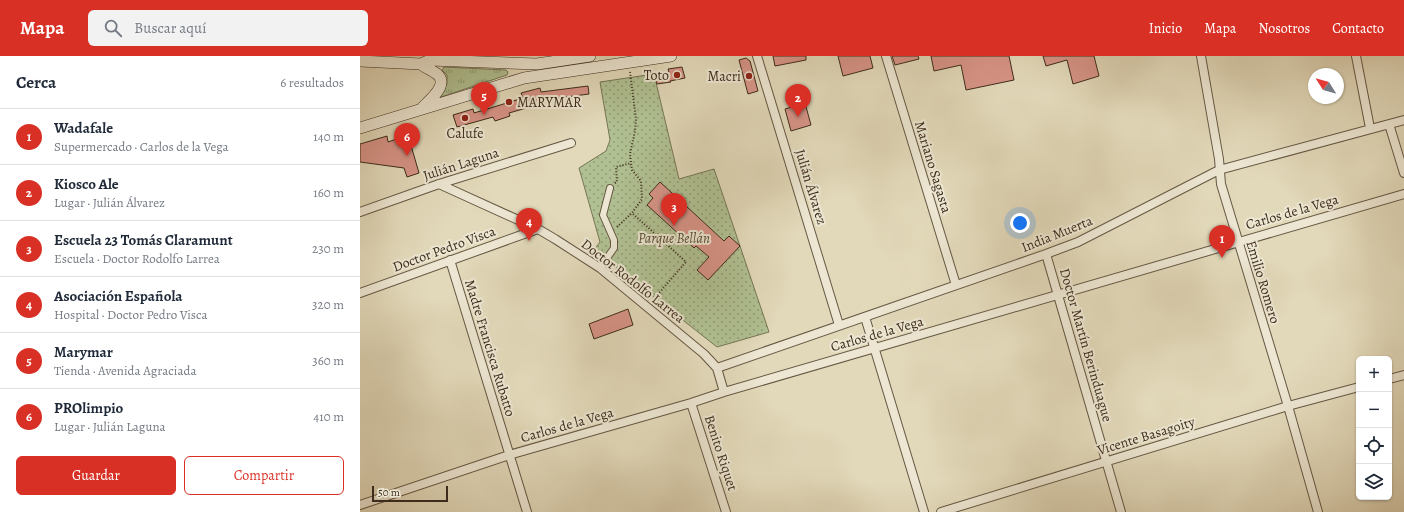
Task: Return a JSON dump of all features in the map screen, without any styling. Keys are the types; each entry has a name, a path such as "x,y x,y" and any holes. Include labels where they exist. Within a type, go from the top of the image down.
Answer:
{"main road":[{"path":"360,61 421,64 430,60 537,64 590,56"},
{"path":"360,128 524,78 671,56"},
{"path":"421,64 437,74 440,77 441,84 438,91 421,109"}],"street":[{"name":"Julián Álvarez","path":"757,56 839,325"},
{"name":"Mariano Sagasta","path":"886,56 956,285"},
{"name":"Emilio Romero","path":"1201,56 1219,159 1221,184 1237,242 1288,406 1318,512"},
{"path":"1356,56 1370,128"},
{"name":"India Muerta","path":"717,368 1078,242 1219,170 1404,120"},
{"path":"1389,124 1404,173"},
{"name":"Julián Laguna","path":"360,212 439,184 571,143"},
{"name":"Doctor Rodolfo Larrea","path":"439,184 538,229 600,268 704,354 717,368 724,392"},
{"path":"600,268 614,248 614,240 603,215 610,188"},
{"name":"Carlos de la Vega","path":"360,505 509,455 1404,194"},
{"name":"Doctor Pedro Visca","path":"360,294 538,229"},
{"name":"Doctor Martín Berinduague","path":"1046,254 1121,512"},
{"name":"Madre Francisca Rubatto","path":"450,260 527,512"},
{"path":"865,317 924,512"},
{"path":"1392,378 1404,374"},
{"name":"Vicente Basagoity","path":"940,512 1288,406 1356,388"},
{"name":"Benito Riquet","path":"691,403 726,512"}],"path":[{"path":"611,232 632,213 642,199 641,181 632,170 630,154 636,119 631,88 630,62"},
{"path":"610,188 617,182 616,167 631,163"},
{"path":"632,213 686,262 647,307"}],"green space":[{"path":"444,67 506,70 508,72 507,75 438,98 447,84 447,75 442,70"},
{"name":"Parque Bellán","path":"654,74 679,179 714,169 769,332 717,347 594,250 600,242 579,168 606,151 610,140 600,82"}],"building":[{"path":"773,56 806,56 806,60 775,66"},
{"path":"838,56 870,56 873,68 843,76"},
{"path":"892,56 918,56 919,59 895,65"},
{"path":"931,56 1009,56 1014,80 966,90 961,65 934,71"},
{"path":"1043,56 1094,56 1099,76 1073,84 1067,60 1046,66"},
{"name":"Macri","path":"746,58 750,61 758,91 748,94 739,60"},
{"path":"682,67 685,78 657,84 654,74 669,72 668,69"},
{"path":"588,86 589,94 543,100 544,103 509,113 510,116 495,121 493,117 457,127 453,115 473,109 474,113 523,98 521,93 540,88 541,92"},
{"path":"805,103 811,125 791,131 785,109"},
{"path":"408,135 419,173 407,177 404,168 360,162 360,144 387,136 388,142"},
{"path":"660,182 724,241 729,236 740,246 708,280 697,270 709,257 696,246 694,248 647,205 653,198 649,194"},
{"path":"628,309 633,325 594,339 589,324"}],"place":[{"name":"Toto","path":"677,75"},
{"name":"Macri","path":"749,76"},
{"name":"MARYMAR","path":"509,102"},
{"name":"Marymar","path":"484,115"},
{"name":"Kiosco Ale","path":"798,117"},
{"name":"Calufe","path":"465,118"},
{"name":"PROlimpio","path":"407,156"},
{"name":"Escuela 23 Tomás Claramunt","path":"674,226"},
{"name":"Asociación Española","path":"529,241"},
{"name":"Wadafale","path":"1222,258"}]}
